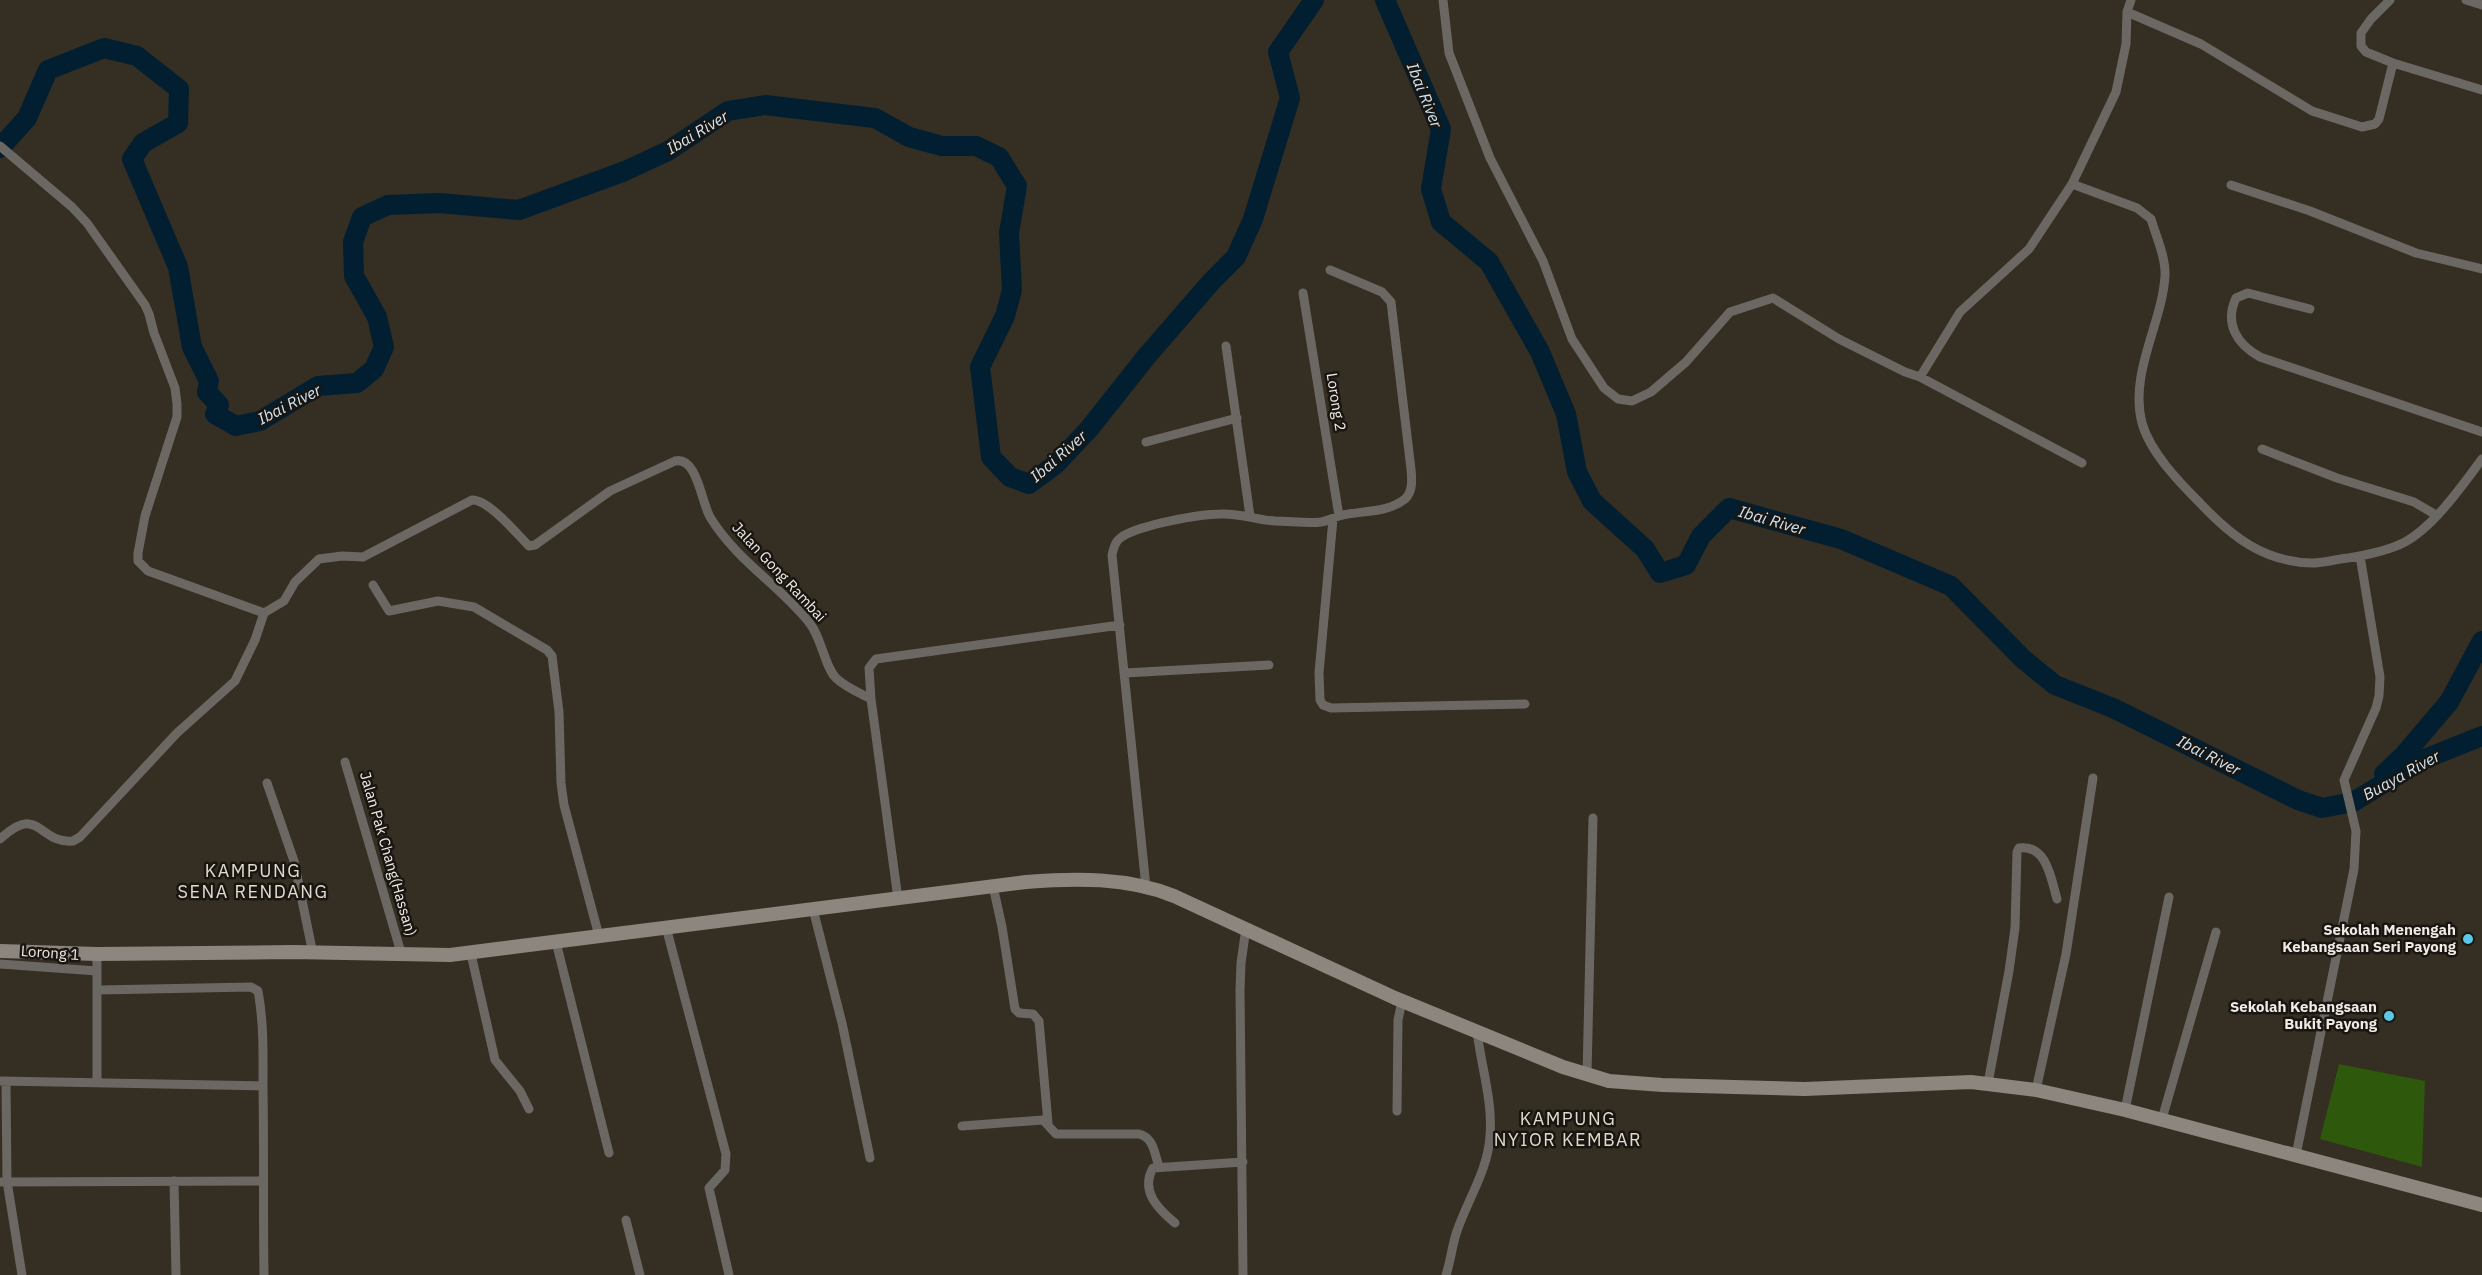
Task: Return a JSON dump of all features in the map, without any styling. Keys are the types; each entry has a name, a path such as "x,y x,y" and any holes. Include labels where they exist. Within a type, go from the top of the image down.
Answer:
{"main road":[{"path":"0,951 402,956 471,954 993,886 1080,879 1146,887 1174,896 1402,1001 1587,1075 1631,1083 1804,1089 1988,1083 2036,1090 2162,1119 2482,1205"}],"street":[{"path":"1443,0 1449,53 1490,158 1543,261 1572,339 1604,388 1618,399 1632,401 1651,392 1686,362 1734,309 1769,298 1777,300 1839,339 1905,372 1920,377 2082,463"},
{"path":"1920,377 1960,312 2029,249 2073,184 2116,92 2126,44 2127,12 2131,0"},
{"path":"2390,0 2364,27 2360,40 2366,52 2393,63 2482,90"},
{"path":"2466,0 2482,5"},
{"path":"2127,12 2201,44 2312,111 2362,128 2375,124 2379,119 2393,63"},
{"path":"0,146 79,215 146,305 175,388 177,417 145,516 138,561 148,571 264,613 255,640 235,681 177,734 80,837 73,842 59,840 32,824 24,823 17,824 0,838"},
{"path":"2073,184 2137,208 2151,219 2166,274 2163,294 2146,356 2140,406 2142,423 2150,440 2175,478 2212,517 2249,547 2278,558 2313,563 2360,556 2406,542 2436,515 2482,459"},
{"path":"2231,185 2310,211 2416,253 2482,269"},
{"path":"1146,887 1112,555 1114,545 1121,537 1140,529 1195,517 1220,514 1272,520 1320,522 1374,511 1405,499 1412,483 1390,302 1382,292 1330,270"},
{"name":"Lorong 2","path":"1303,293 1336,517 1319,673 1320,700 1323,705 1331,708 1525,704"},
{"path":"2310,309 2248,293 2236,298 2230,318 2239,340 2248,350 2260,357 2482,432"},
{"path":"1226,346 1250,516"},
{"path":"1146,442 1237,418"},
{"path":"2262,449 2337,478 2414,502 2436,515"},
{"name":"Jalan Gong Rambai","path":"264,613 284,601 295,582 319,559 363,557 468,501 476,499 486,505 529,546 535,545 610,491 680,460 691,466 705,509 731,546 748,565 808,620 815,630 833,676 872,699"},
{"path":"2296,1155 2354,869 2356,843 2354,821 2345,786 2346,774 2379,696 2380,677 2360,556"},
{"path":"373,585 389,611 438,601 474,607 547,650 552,656 559,712 561,783 564,805 599,936"},
{"path":"898,898 869,668 876,659 1120,625"},
{"path":"1125,673 1269,665"},
{"name":"Jalan Pak Chang(Hassan)","path":"345,762 402,956"},
{"path":"2036,1090 2066,954 2093,777"},
{"path":"267,783 294,861 313,954"},
{"path":"1587,1075 1593,818"},
{"path":"1988,1083 2015,928 2019,848 2033,850 2044,859 2057,899"},
{"path":"993,886 1015,1009 1019,1013 1033,1014 1040,1021 1047,1123"},
{"path":"2125,1110 2169,897"},
{"path":"813,909 842,1023 870,1158"},
{"path":"666,927 726,1154 725,1170 709,1188 729,1275"},
{"path":"1243,1275 1240,990 1246,928"},
{"path":"2162,1119 2216,932"},
{"path":"556,942 609,1153"},
{"path":"97,954 97,1083"},
{"path":"471,954 495,1060 520,1091 528,1109"},
{"name":"Lorong 1","path":"0,964 97,971"},
{"path":"98,990 255,988 262,1020 266,1158 263,1181 264,1275"},
{"path":"1397,1112 1398,1020 1402,1001"},
{"path":"1446,1275 1456,1235 1468,1201 1484,1170 1490,1146 1490,1116 1477,1032"},
{"path":"22,1275 3,1181 3,1081 263,1086"},
{"path":"962,1126 1043,1120 1056,1134 1146,1136 1150,1140 1159,1166"},
{"path":"1175,1223 1161,1211 1150,1193 1150,1174 1153,1168 1243,1162"},
{"path":"3,1181 263,1181"},
{"path":"174,1181 176,1275"},
{"path":"626,1220 640,1275"}],"green space":[{"path":"2339,1064 2425,1081 2422,1167 2320,1139"}],"waterway":[{"name":"Ibai River","path":"0,148 27,118 48,70 104,48 137,56 179,89 178,123 143,143 132,159 178,267 192,347 209,381 207,392 219,405 215,414 236,426 260,421 318,386 357,383 374,369 384,347 377,317 354,276 353,242 362,217 388,205 439,203 519,210 625,171 668,151 728,111 765,105 875,118 909,137 942,146 976,146 999,157 1017,186 1009,233 1012,290 1005,316 980,367 991,457 1010,477 1029,484 1056,464 1089,429 1146,357 1211,282 1236,257 1253,219 1290,98 1278,52 1314,0"},
{"name":"Ibai River","path":"1385,0 1441,129 1431,189 1441,222 1489,262 1540,352 1566,414 1577,472 1592,501 1645,549 1660,573 1686,565 1701,536 1729,508 1841,539 1951,586 2023,659 2055,685 2113,708 2298,800 2322,808 2353,802 2422,760 2482,736"},
{"name":"Buaya River","path":"2384,774 2404,755 2449,702 2482,641"}],"place":[{"name":"Sekolah Menengah Kebangsaan Seri Payong","path":"2468,939"},
{"name":"Sekolah Kebangsaan Bukit Payong","path":"2389,1016"}],"district":[{"name":"KAMPUNG SENA RENDANG","path":"253,881"},
{"name":"KAMPUNG NYIOR KEMBAR","path":"1568,1129"}]}
